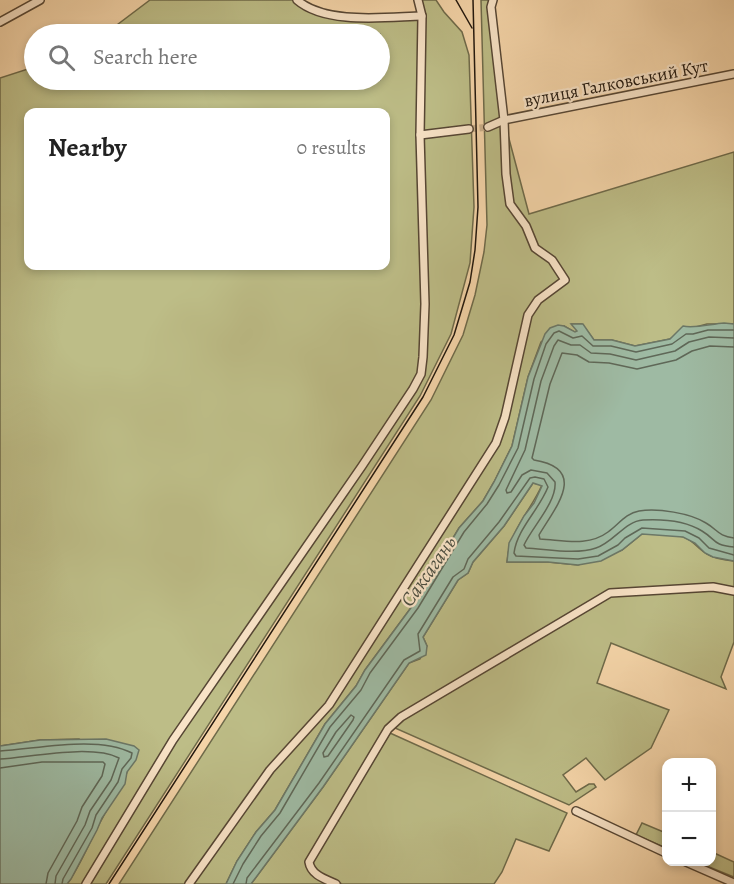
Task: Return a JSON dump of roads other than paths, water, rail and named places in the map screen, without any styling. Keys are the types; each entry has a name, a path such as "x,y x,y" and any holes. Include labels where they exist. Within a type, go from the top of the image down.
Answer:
{"street":[{"path":"0,22 40,0"},
{"path":"297,0 327,15 422,16"},
{"path":"86,884 174,740 362,466 413,389 420,374 425,304 420,135 422,16 418,0"},
{"path":"189,884 270,770 329,705 496,443 505,417 528,315 538,300 565,280 552,260 535,248 526,226 510,204 506,174 504,120 491,7 493,0"},
{"name":"вулиця Галковський Кут","path":"488,127 504,120 734,74"},
{"path":"420,135 469,129"},
{"path":"336,884 314,873 309,862 388,729 401,717 610,593 713,587 734,591"},
{"path":"576,811 662,851"},
{"path":"697,866 734,883"}],"water":[{"path":"724,323 734,324 734,561 713,557 683,537 642,534 622,550 601,561 578,565 507,562 509,543 542,486 533,483 504,526 473,562 468,573 458,580 423,637 427,646 426,655 409,663 323,787 251,884 226,884 237,861 256,832 275,810 325,724 356,686 365,670 413,605 459,528 483,501 512,446 528,377 545,334 550,328 558,325 575,332 577,331 571,324 583,324 594,340 612,340 635,346 670,339 683,326 697,327"},
{"path":"106,739 134,746 139,750 136,760 127,772 125,784 102,818 71,879 67,884 0,884 0,746 40,740"}],"tunnel":[{"path":"469,129 488,127"}],"tram line":[{"path":"456,0 472,28"},
{"path":"109,884 423,397 454,335 470,282 478,207 473,0"}],"water label":[{"name":"Саксагань","path":"428,571"}]}
